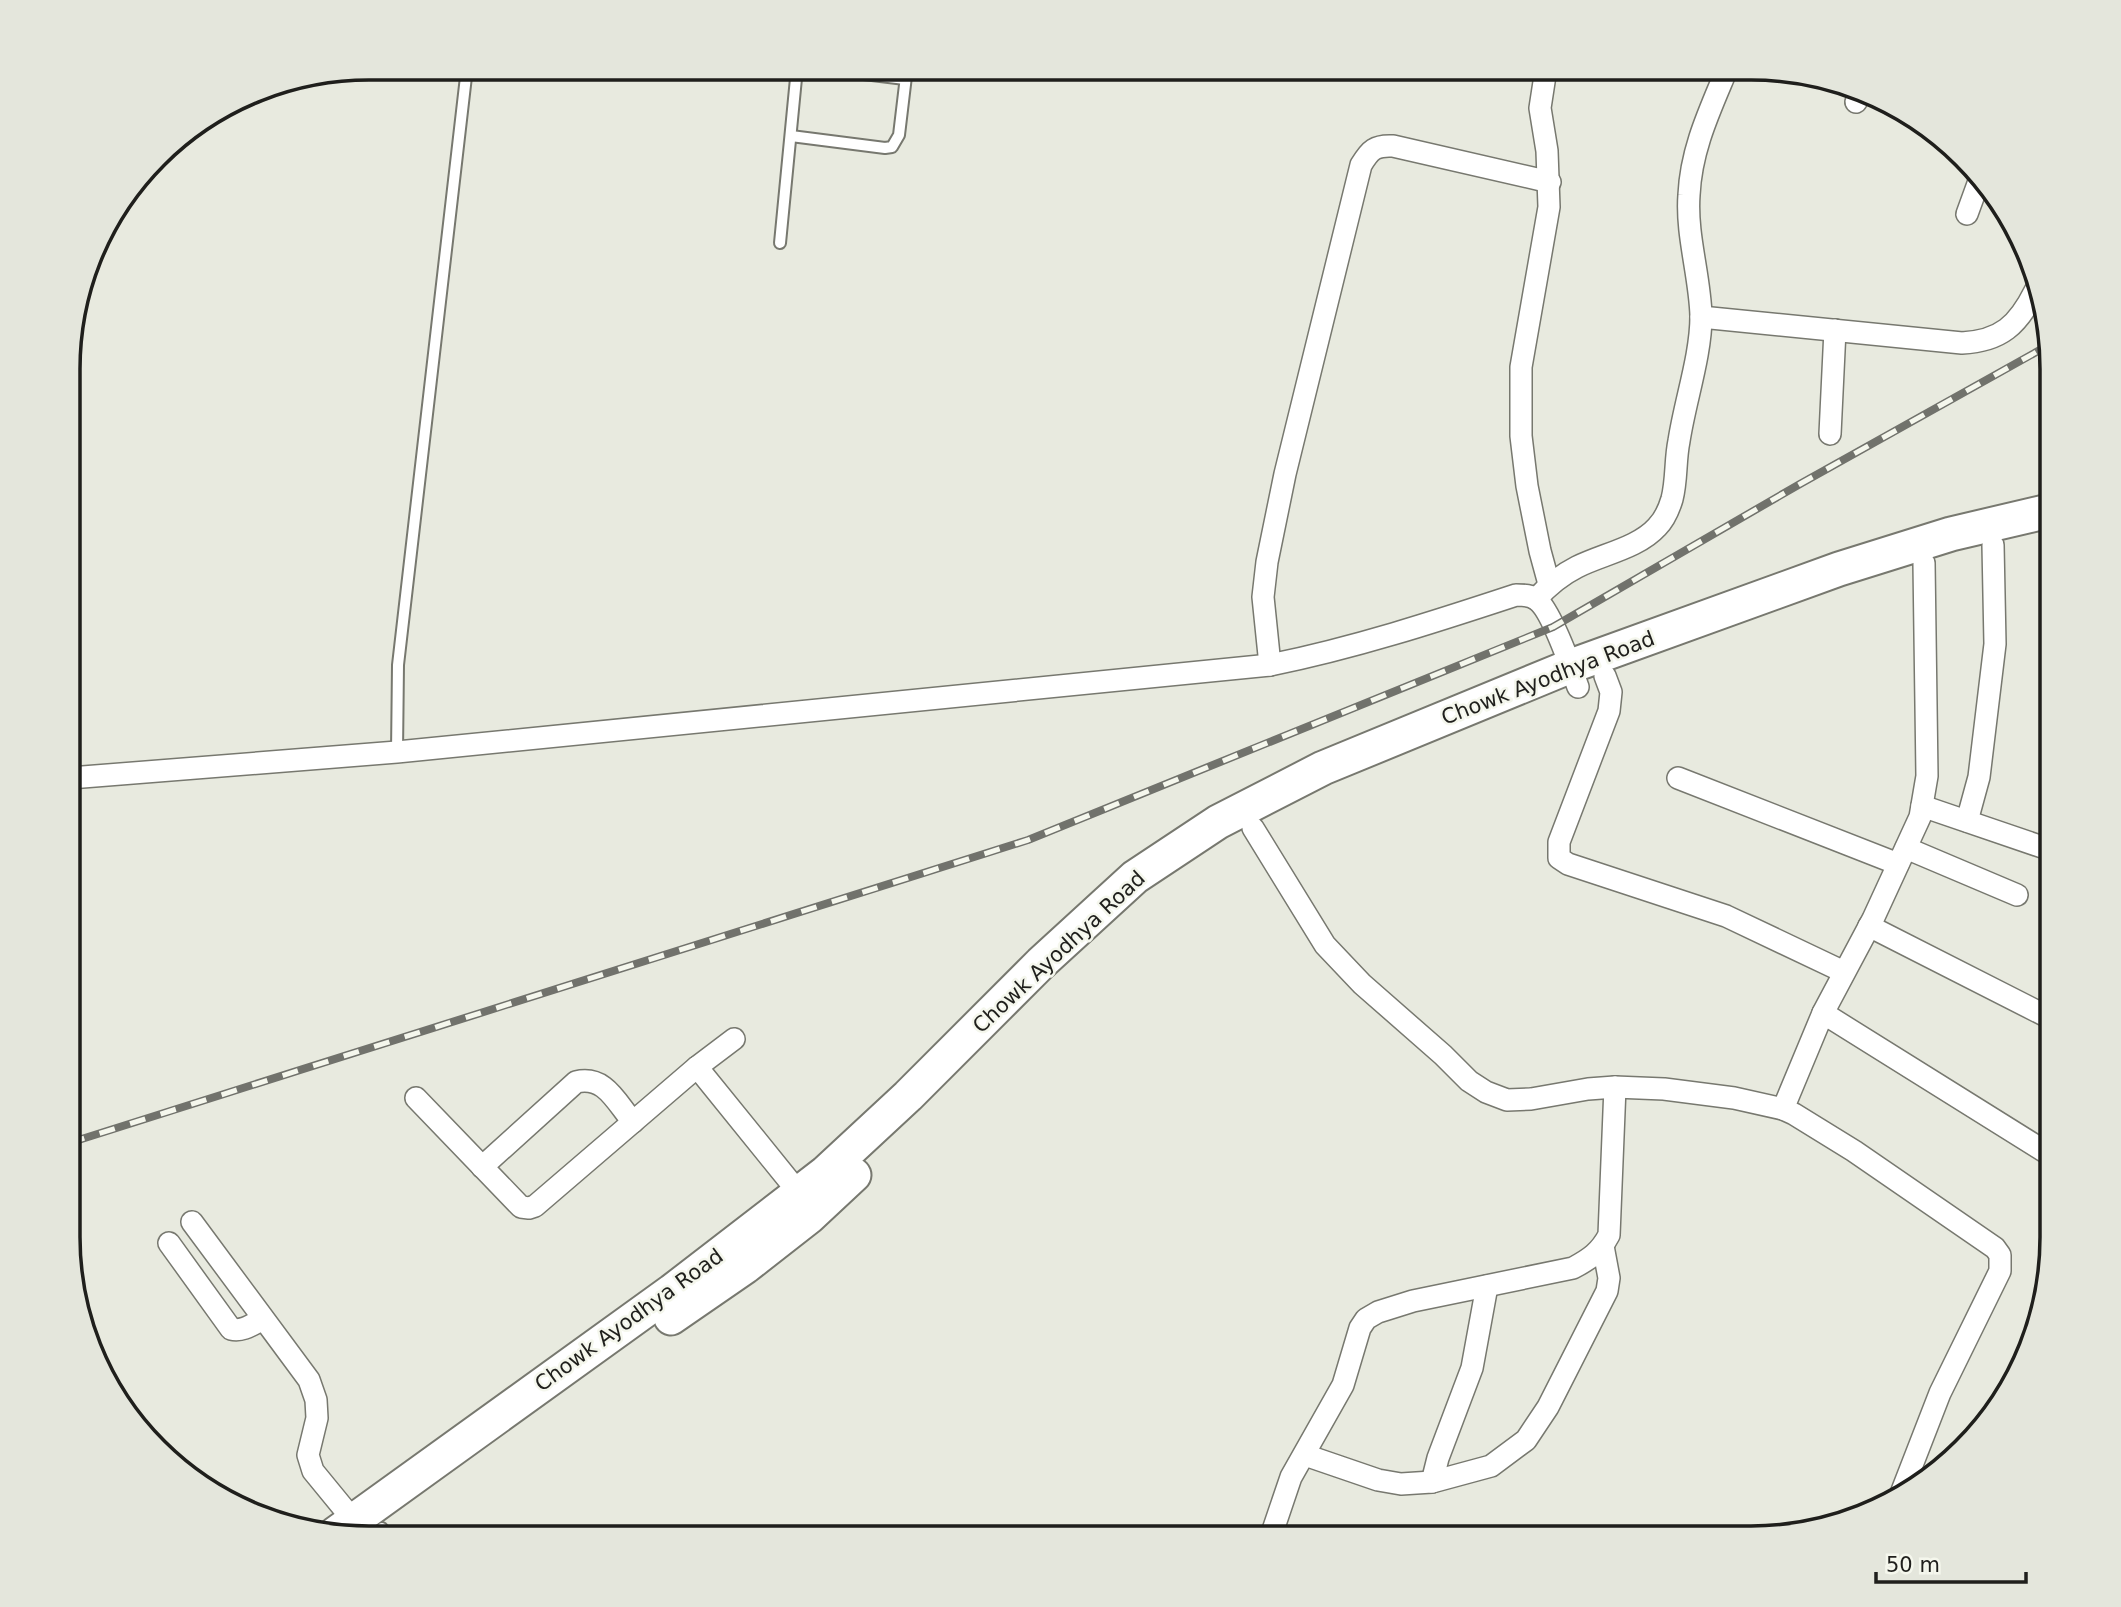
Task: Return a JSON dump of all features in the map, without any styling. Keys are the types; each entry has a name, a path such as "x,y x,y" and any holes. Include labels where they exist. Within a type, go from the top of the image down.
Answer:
{"main road":[{"name":"Chowk Ayodhya Road","path":"737,1257 809,1217 897,1135 1089,940 1160,886 1253,828 1338,785 1839,569 1951,534 2040,513"},
{"name":"Chowk Ayodhya Road","path":"374,1526 677,1313 799,1194 908,1096 1041,963 1135,877 1218,822 1323,768 1924,562 2040,536"}],"street":[{"path":"1544,80 1540,108 1550,182 1549,207 1521,368 1521,436 1543,592 1541,604 1585,677 1611,692 1609,711 1559,842 1559,858 1568,864 1726,916 1844,972"},
{"path":"80,777 397,752 1270,665 1331,653 1516,595 1543,592 1576,567 1643,539 1657,528 1666,515 1672,498 1678,443 1701,317 1690,219 1691,169 1698,139 1722,80"},
{"path":"1270,665 1263,597 1267,562 1285,474 1361,165 1369,152 1379,145 1393,146 1550,182"},
{"path":"1968,214 1977,188"},
{"path":"1701,317 1982,342 1997,336 2017,321 2031,297"},
{"path":"1830,434 1835,330"},
{"path":"1967,821 1979,777 1995,644 1993,545"},
{"path":"1783,1109 1823,1013 1869,926 1923,806 1927,776 1924,562"},
{"path":"1678,778 2017,895"},
{"path":"1923,806 2040,846"},
{"path":"1253,828 1325,945 1362,984 1469,1081 1486,1092 1507,1100 1615,1087 1664,1089 1734,1098 1783,1109 1854,1151 1994,1248 2000,1255 2000,1271 1940,1393 1905,1482"},
{"path":"1869,926 2040,1013"},
{"path":"1823,1013 2040,1149"},
{"path":"416,1098 521,1207 529,1208 535,1206 697,1067 734,1039"},
{"path":"697,1067 799,1194"},
{"path":"482,1167 576,1082 588,1079 601,1083 633,1122"},
{"path":"1274,1526 1291,1477 1343,1385 1360,1328 1366,1319 1378,1312 1413,1301 1573,1268 1592,1258 1603,1246 1609,1235 1615,1087"},
{"path":"192,1223 309,1380 316,1400 317,1418 309,1455 313,1471 360,1526"},
{"path":"169,1243 231,1329 245,1329 263,1319"},
{"path":"1305,1455 1378,1480 1401,1484 1433,1482 1491,1466 1526,1440 1548,1406 1607,1292 1609,1278 1603,1246"},
{"path":"1433,1482 1438,1458 1472,1368 1487,1286"}],"lane":[{"path":"397,752 398,665 466,80"},
{"path":"780,243 796,80"},
{"path":"791,136 892,147 899,135 905,80"}],"railway":[{"path":"80,1140 1028,840 1553,627 1800,484 2040,350"}]}
